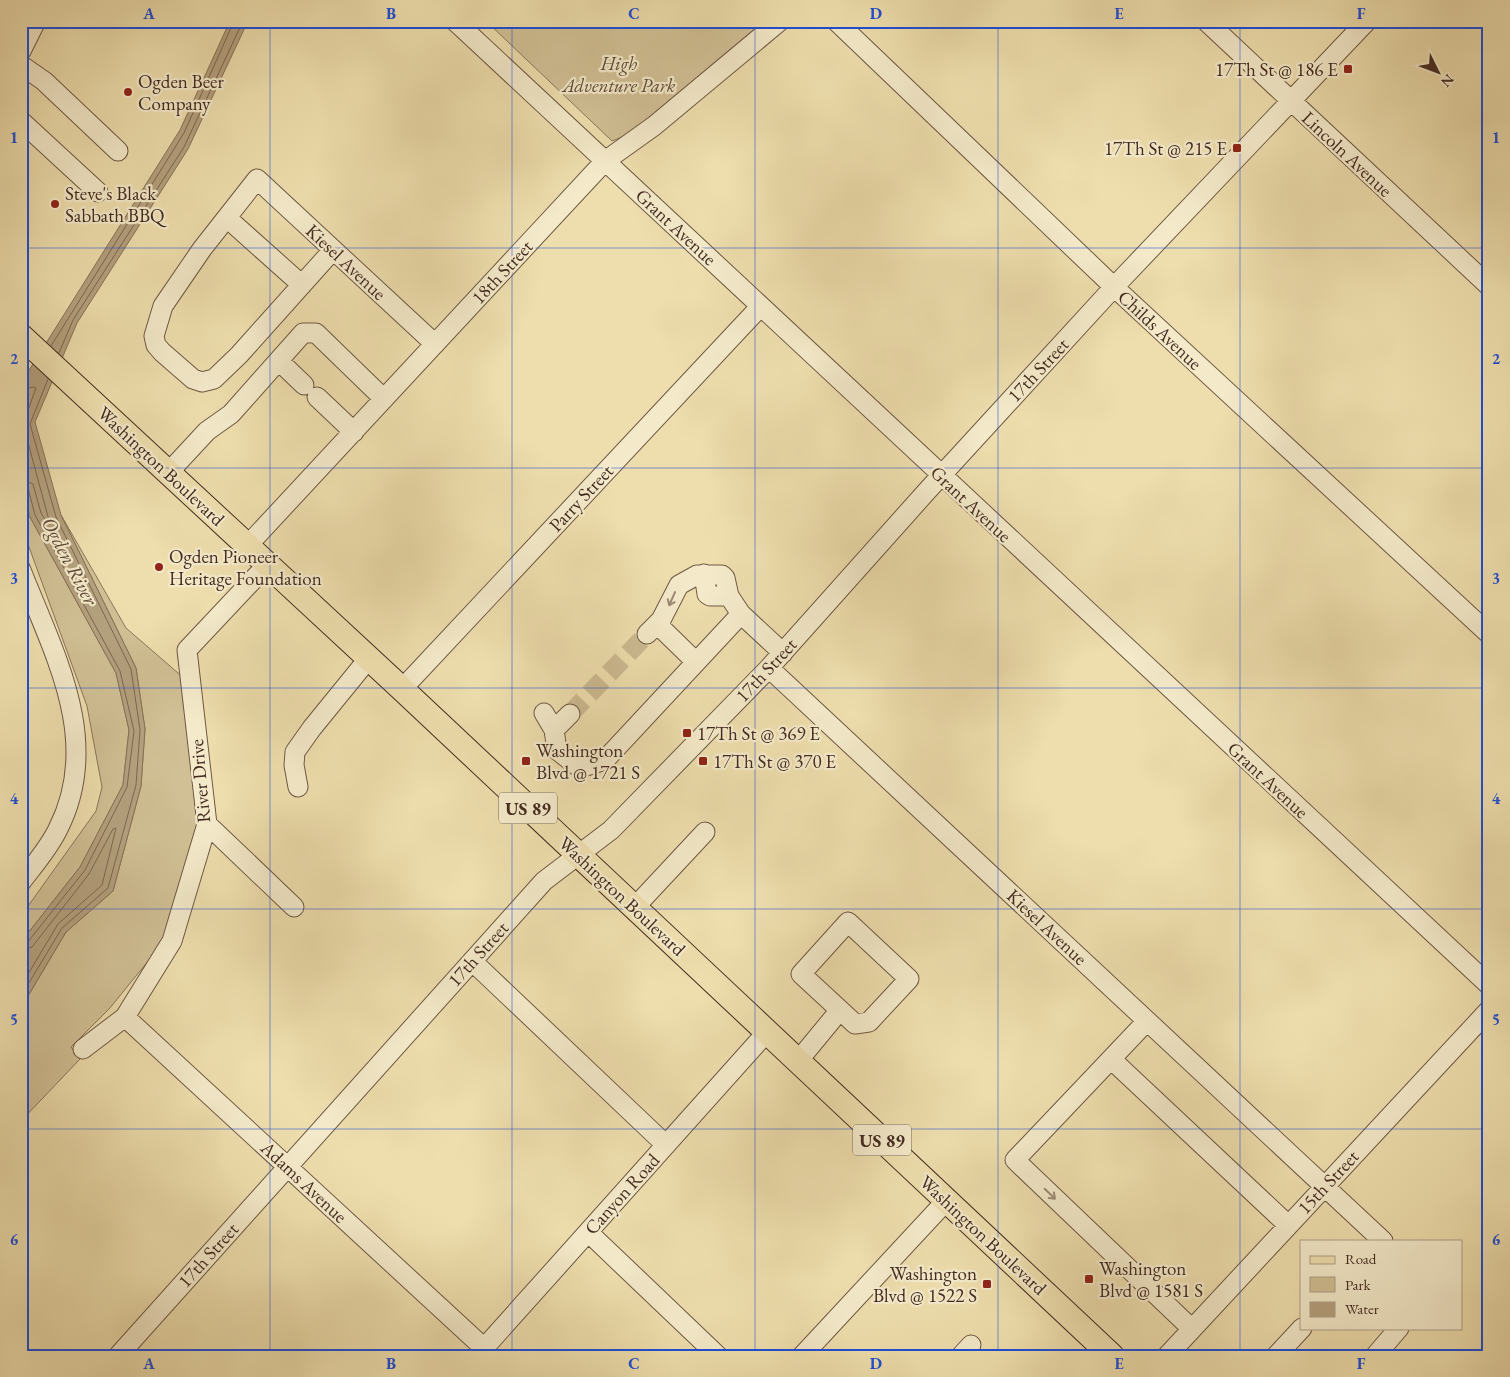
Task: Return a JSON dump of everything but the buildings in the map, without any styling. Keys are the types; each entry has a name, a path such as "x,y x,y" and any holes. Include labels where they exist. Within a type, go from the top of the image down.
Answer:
{"main road":[{"name":"Washington Boulevard","path":"21,336 369,658 1112,1356"}],"street":[{"path":"21,51 36,21"},
{"name":"Grant Avenue","path":"455,21 1489,986"},
{"name":"18th Street","path":"247,546 605,161 654,126 780,21"},
{"name":"Childs Avenue","path":"836,21 1114,287 1489,634"},
{"name":"Lincoln Avenue","path":"1206,21 1489,286"},
{"name":"17th Street","path":"118,1356 544,880 579,856 611,830 770,668 941,476 1114,287 1367,21"},
{"path":"21,65 44,81 118,151"},
{"path":"25,131 98,192"},
{"name":"Kiesel Avenue","path":"226,218 256,179 435,344"},
{"path":"302,285 226,218 174,289 158,318 154,336 156,345 193,379 202,382 214,379 239,355 302,285 333,250"},
{"name":"Parry Street","path":"402,689 760,307"},
{"path":"168,473 207,431 231,414 303,334 316,333 384,399"},
{"path":"279,361 354,432"},
{"name":"River Drive","path":"83,1049 124,1017 172,941 207,824 188,650 267,565"},
{"path":"21,570 25,593 72,706 78,752 72,795 58,829 21,882"},
{"path":"696,662 652,629 666,611 679,585 697,575 704,574 722,575 725,578 729,596 741,614 783,653"},
{"path":"544,713 554,730 557,750 580,768 605,760 741,614"},
{"path":"298,787 294,765 295,752 369,658"},
{"name":"Kiesel Avenue","path":"770,668 1382,1240"},
{"path":"554,730 570,714"},
{"path":"207,824 294,907"},
{"path":"634,908 705,832"},
{"path":"848,922 909,979 869,1022 855,1024 840,1010 801,974 848,922"},
{"path":"472,961 666,1145"},
{"path":"798,1061 840,1010"},
{"name":"15th Street","path":"1167,1356 1489,1010"},
{"name":"Adams Avenue","path":"124,1017 288,1166 480,1352"},
{"path":"1147,1021 1015,1160 1192,1328"},
{"name":"Canyon Road","path":"480,1352 767,1032"},
{"path":"1111,1059 1288,1225"},
{"path":"802,1356 947,1200"},
{"path":"588,1232 718,1356"},
{"path":"1276,1356 1300,1330"},
{"path":"1375,1356 1397,1330"}],"green space":[{"name":"High Adventure Park","path":"486,21 764,21 629,134 612,141"},
{"path":"61,515 126,628 185,679 199,818 166,939 110,1008 71,1047 80,1059 21,1121 21,1003 28,996 66,932 113,891 141,786 145,729 136,668"},
{"path":"30,517 116,673 129,730 123,785 80,867 21,942 21,916 96,811 102,787 87,706 21,525 21,520"}],"water":[{"name":"Ogden River","path":"230,21 248,21 188,149 77,323 35,422 61,515 136,668 145,729 141,786 113,891 66,932 28,996 21,1003 21,942 80,867 123,785 129,730 116,673 30,517 21,481 21,383 180,130"}],"waterway":[{"path":"1485,1356 1489,1349"}],"tunnel":[{"path":"570,714 647,634"}],"place":[{"name":"17Th St @ 186 E","path":"1348,69"},
{"name":"Ogden Beer Company","path":"128,92"},
{"name":"17Th St @ 215 E","path":"1237,148"},
{"name":"Steve's Black Sabbath BBQ","path":"55,204"},
{"name":"Ogden Pioneer Heritage Foundation","path":"159,567"},
{"name":"17Th St @ 369 E","path":"687,733"},
{"name":"Washington Blvd @ 1721 S","path":"526,761"},
{"name":"17Th St @ 370 E","path":"703,761"},
{"name":"Washington Blvd @ 1581 S","path":"1089,1279"},
{"name":"Washington Blvd @ 1522 S","path":"987,1284"}]}
